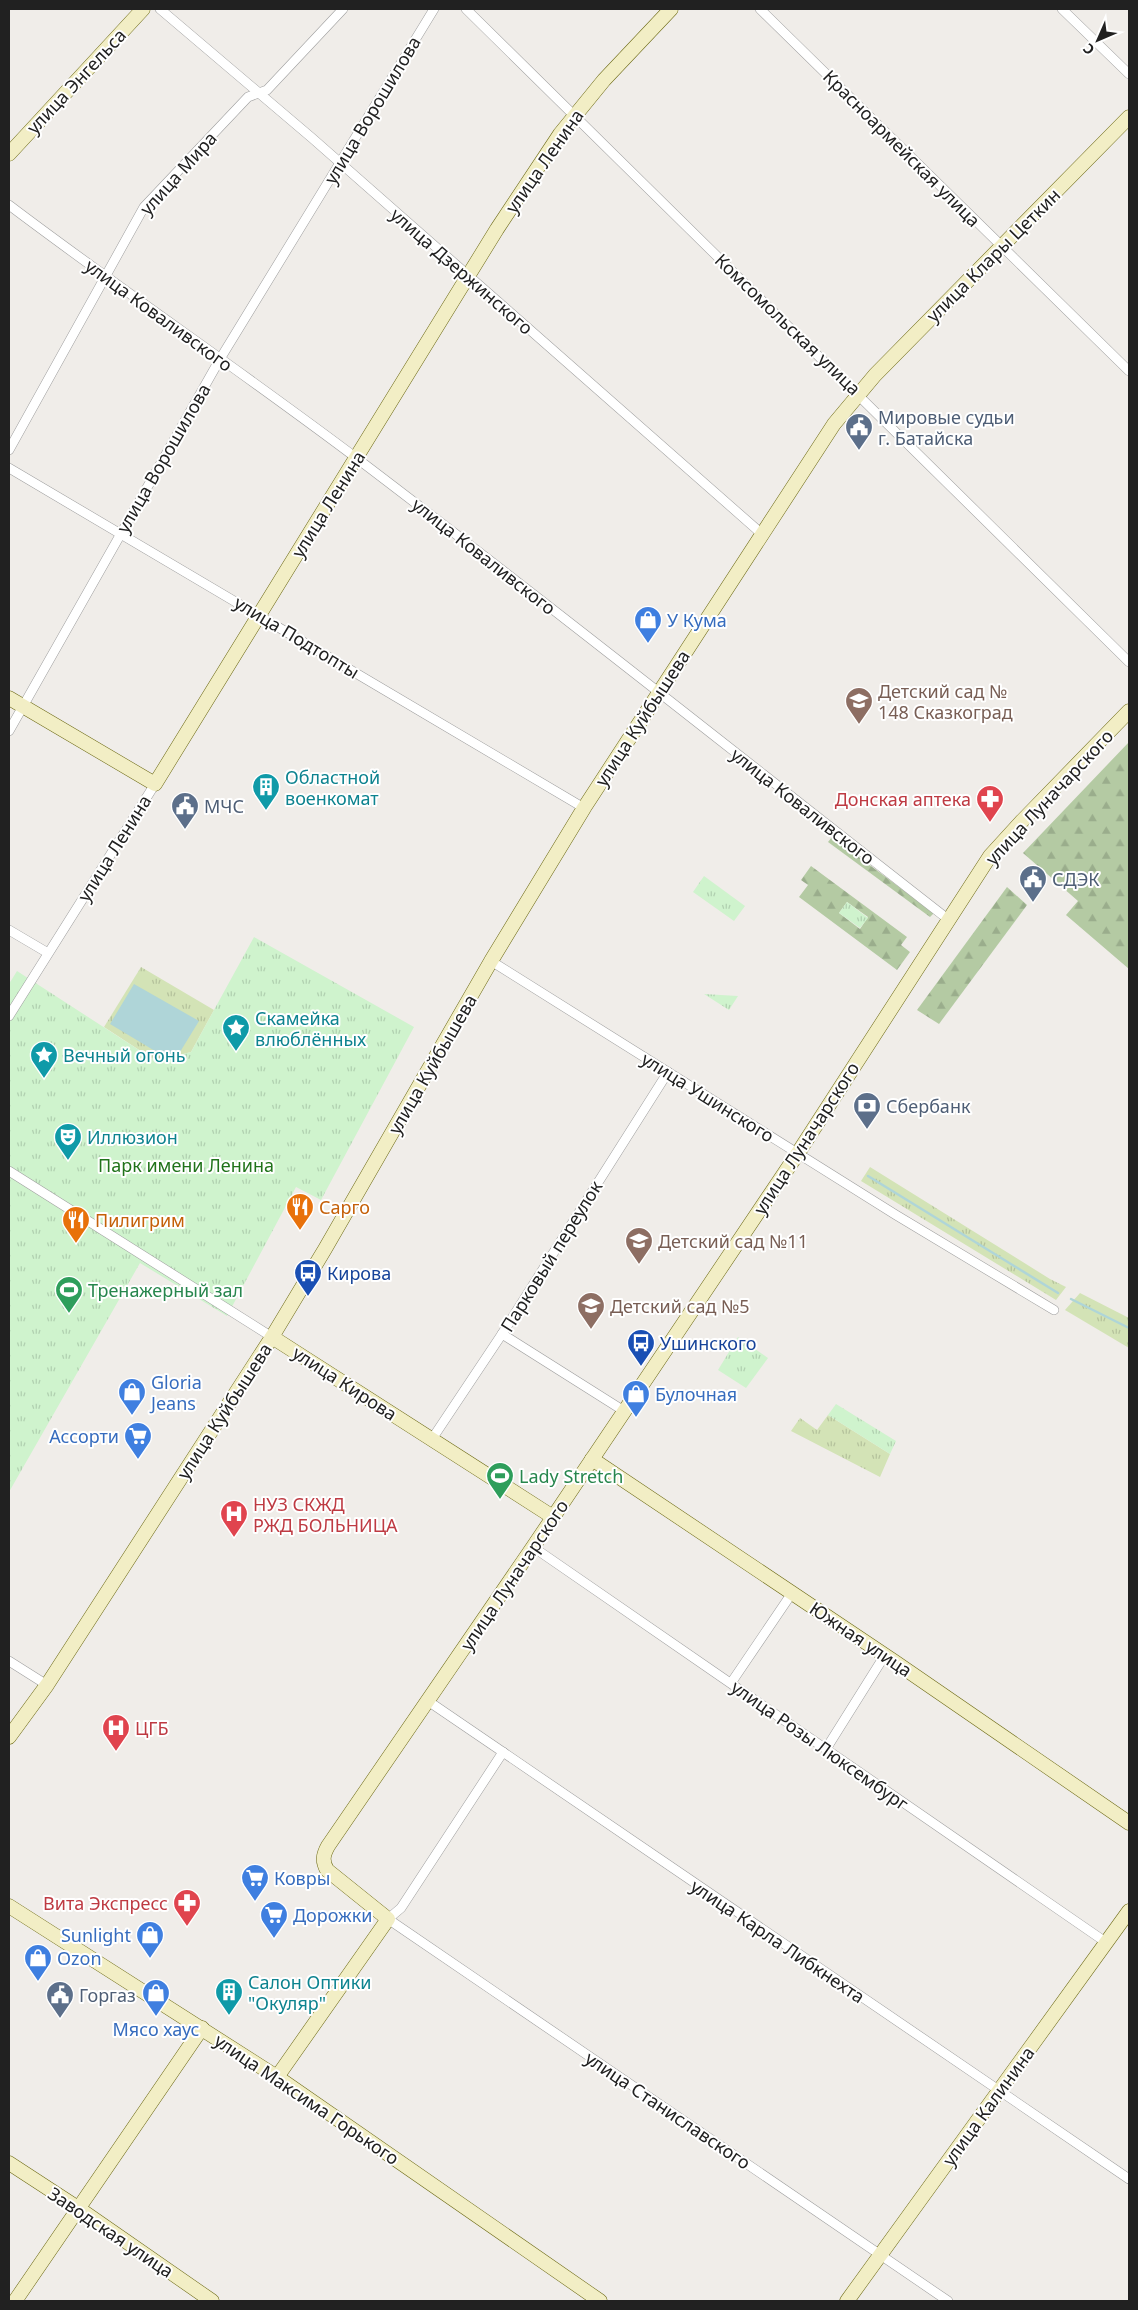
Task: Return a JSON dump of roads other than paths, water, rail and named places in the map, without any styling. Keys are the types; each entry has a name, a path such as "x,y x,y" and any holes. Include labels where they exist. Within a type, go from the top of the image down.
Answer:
{"street":[{"name":"улица Энгельса","path":"9,154 143,9"},
{"name":"улица Дзержинского","path":"160,9 340,163 762,534"},
{"name":"улица Мира","path":"9,450 105,277 118,250 144,207 248,97 267,90 343,9"},
{"name":"улица Ворошилова","path":"9,731 220,359 434,9"},
{"name":"Комсомольская улица","path":"466,9 1129,662"},
{"name":"улица Ленина","path":"9,1016 531,177 574,114 619,63 672,9"},
{"name":"Красноармейская улица","path":"760,9 1129,371"},
{"path":"1062,9 1129,74"},
{"name":"улица Клары Цеткин","path":"858,393 1129,117"},
{"name":"улица Коваливского","path":"9,205 105,277 357,458 949,920"},
{"name":"улица Куйбышева","path":"9,1737 46,1685 272,1337 325,1250 491,961 584,808 829,431 858,393"},
{"name":"улица Подтопты","path":"9,468 584,808"},
{"path":"9,698 155,784"},
{"name":"улица Луначарского","path":"388,1919 334,1877 324,1864 324,1855 534,1547 798,1153 986,862 1000,844 1129,711"},
{"path":"9,930 48,953"},
{"name":"улица Ушинского","path":"491,961 1054,1310"},
{"name":"Парковый переулок","path":"432,1439 502,1334 668,1072"},
{"name":"улица Кирова","path":"9,1171 553,1517"},
{"path":"502,1334 624,1411"},
{"name":"Южная улица","path":"592,1460 792,1593 1129,1823"},
{"name":"улица Розы Люксембург","path":"534,1547 1108,1943"},
{"path":"731,1683 792,1593"},
{"path":"826,1748 885,1656"},
{"path":"9,1661 46,1685"},
{"name":"улица Карла Либкнехта","path":"428,1701 998,2092 1129,2179"},
{"path":"277,2077 388,1919 401,1908 504,1752"},
{"name":"улица Максима Горького","path":"9,1906 277,2077 600,2301"},
{"name":"улица Калинина","path":"847,2301 1108,1943 1129,1911"},
{"name":"улица Станиславского","path":"388,1919 948,2301"},
{"path":"15,2301 202,2028"},
{"name":"Заводская улица","path":"9,2163 78,2208 212,2301"}],"water":[{"path":"134,984 199,1021 180,1052 165,1057 110,1024"}],"waterway":[{"path":"868,1176 1058,1293"},
{"path":"1071,1299 1129,1328"}],"place":[{"name":"Мировые судьи г. Батайска","path":"859,451"},
{"name":"У Кума","path":"648,644"},
{"name":"Детский сад № 148 Сказкоград","path":"859,725"},
{"name":"Областной военкомат","path":"266,811"},
{"name":"Донская аптека","path":"990,823"},
{"name":"МЧС","path":"185,830"},
{"name":"СДЭК","path":"1033,903"},
{"name":"Скамейка влюблённых","path":"236,1052"},
{"name":"Вечный огонь","path":"44,1079"},
{"name":"Сбербанк","path":"867,1130"},
{"name":"Иллюзион","path":"68,1161"},
{"name":"Сарго","path":"300,1231"},
{"name":"Пилигрим","path":"76,1244"},
{"name":"Детский сад №11","path":"639,1265"},
{"name":"Кирова","path":"308,1297"},
{"name":"Тренажерный зал","path":"69,1314"},
{"name":"Детский сад №5","path":"591,1330"},
{"name":"Ушинского","path":"641,1367"},
{"name":"Gloria Jeans","path":"132,1416"},
{"name":"Булочная","path":"636,1418"},
{"name":"Ассорти","path":"138,1460"},
{"name":"Lady Stretch","path":"500,1500"},
{"name":"НУЗ СКЖД РЖД БОЛЬНИЦА","path":"234,1538"},
{"name":"ЦГБ","path":"116,1752"},
{"name":"Ковры","path":"255,1902"},
{"name":"Вита Экспресс","path":"187,1927"},
{"name":"Дорожки","path":"274,1939"},
{"name":"Sunlight","path":"150,1959"},
{"name":"Ozon","path":"38,1982"},
{"name":"Салон Оптики \"Окуляр\"","path":"229,2016"},
{"name":"Мясо хаус","path":"156,2017"},
{"name":"Горгаз","path":"60,2019"}],"park label":[{"name":"Парк имени Ленина","path":"186,1165"}]}
